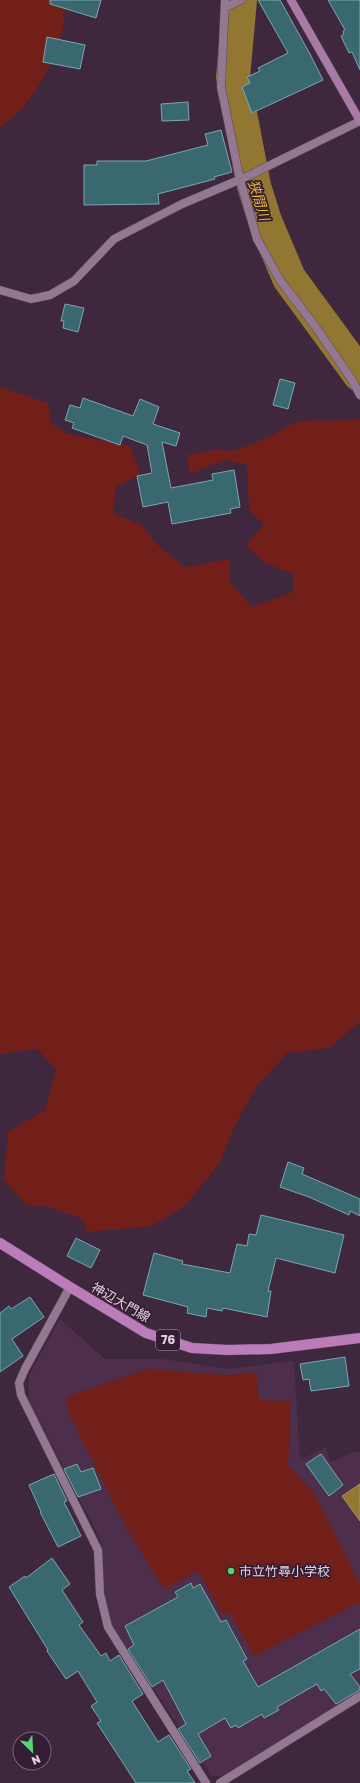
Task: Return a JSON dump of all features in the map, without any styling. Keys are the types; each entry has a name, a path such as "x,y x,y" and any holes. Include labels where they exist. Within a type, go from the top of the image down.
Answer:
{"main road":[{"path":"291,0 360,121"},
{"name":"神辺大門線","path":"0,1243 146,1332 192,1348 228,1350 271,1349 360,1338"}],"street":[{"path":"241,0 225,4 221,87 257,239 280,280 319,332 352,380 360,395"},
{"path":"0,290 31,299 50,295 74,281 114,239 182,204 243,178 360,121"},
{"path":"70,1287 25,1369 19,1383 21,1395 98,1550 100,1594 108,1627 206,1783"},
{"path":"220,1783 360,1696"}],"shaded area":[{"path":"0,0 51,0 65,8 62,33 58,46 40,84 25,105 0,128"},
{"path":"0,387 48,403 51,423 67,434 130,446 141,474 116,487 113,513 143,526 155,543 185,567 230,559 230,582 252,607 293,592 293,574 265,563 246,545 264,525 249,510 247,465 224,460 190,474 187,455 215,450 233,451 269,437 298,421 360,420 360,1022 329,1048 287,1053 256,1087 234,1128 219,1164 185,1206 152,1226 87,1232 83,1219 49,1207 27,1205 4,1180 8,1132 45,1110 56,1070 37,1049 0,1054"},
{"name":"市立竹尋小学校","path":"60,1319 105,1359 162,1359 228,1369 294,1361 300,1460 326,1447 330,1462 352,1453 360,1452 360,1691 223,1777 211,1775 111,1624 105,1601 101,1541 29,1400 29,1375"},
{"path":"147,1369 225,1375 256,1373 259,1400 291,1401 288,1465 314,1493 360,1584 360,1602 254,1656 230,1613 223,1615 198,1571 164,1589 127,1529 69,1414 66,1397"},
{"path":"360,1484 360,1521 342,1496"}],"building":[{"path":"50,0 101,0 96,18 50,4"},
{"path":"258,0 280,0 323,80 252,113 242,87 250,83 247,77 260,71 258,68 288,53"},
{"path":"328,0 360,0 360,70 352,52 349,53 341,36 344,34 343,31 345,30"},
{"path":"47,37 85,45 80,69 43,62"},
{"path":"188,102 189,120 162,121 161,104"},
{"path":"221,130 232,172 214,177 215,179 158,194 159,204 84,205 84,165 97,165 97,161 146,161 208,145 205,134"},
{"path":"65,304 84,308 78,332 63,328 64,321 61,321"},
{"path":"280,379 295,383 288,409 273,405"},
{"path":"83,398 133,416 140,399 159,407 153,424 180,433 176,446 162,442 171,488 213,480 212,474 234,470 240,507 230,509 231,513 172,524 168,502 143,507 137,476 152,473 147,445 123,436 120,445 72,428 74,423 65,420 70,405 80,408"},
{"path":"288,1162 304,1168 302,1174 360,1199 360,1216 350,1211 349,1215 309,1197 280,1187"},
{"path":"261,1215 344,1235 335,1273 276,1258 268,1291 271,1291 267,1317 223,1308 222,1311 207,1308 206,1317 187,1313 188,1307 143,1295 154,1253 183,1261 182,1264 230,1273 237,1244 247,1246 249,1234 256,1235"},
{"path":"76,1238 100,1250 91,1268 67,1256"},
{"path":"30,1297 44,1317 12,1339 23,1356 0,1372 0,1313 9,1306 11,1309"},
{"path":"345,1357 349,1386 311,1391 309,1379 303,1380 300,1364"},
{"path":"321,1454 343,1485 329,1496 306,1464"},
{"path":"77,1464 81,1472 93,1468 101,1489 78,1497 64,1469"},
{"path":"54,1474 67,1501 64,1502 81,1536 58,1547 40,1512 29,1485"},
{"path":"52,1558 70,1584 62,1590 83,1622 79,1625 101,1656 106,1653 110,1661 119,1655 143,1694 132,1701 158,1742 169,1735 191,1769 187,1771 195,1783 136,1783 97,1723 101,1721 91,1706 97,1702 78,1671 66,1679 47,1651 48,1650 9,1587 25,1576 26,1578"},
{"path":"191,1583 193,1588 200,1584 221,1622 226,1620 247,1659 243,1661 258,1687 360,1629 360,1669 350,1674 360,1687 360,1690 336,1704 324,1689 321,1691 317,1684 277,1707 279,1710 264,1718 262,1714 238,1728 236,1725 231,1728 225,1718 198,1734 211,1756 200,1763 178,1729 186,1724 163,1680 152,1687 128,1649 134,1645 125,1626 178,1597 175,1592"}],"waterway":[{"name":"狭間川","path":"240,0 233,77 254,186 265,221 289,278 360,375"}],"place":[{"name":"市立竹尋小学校","path":"231,1571"}]}
